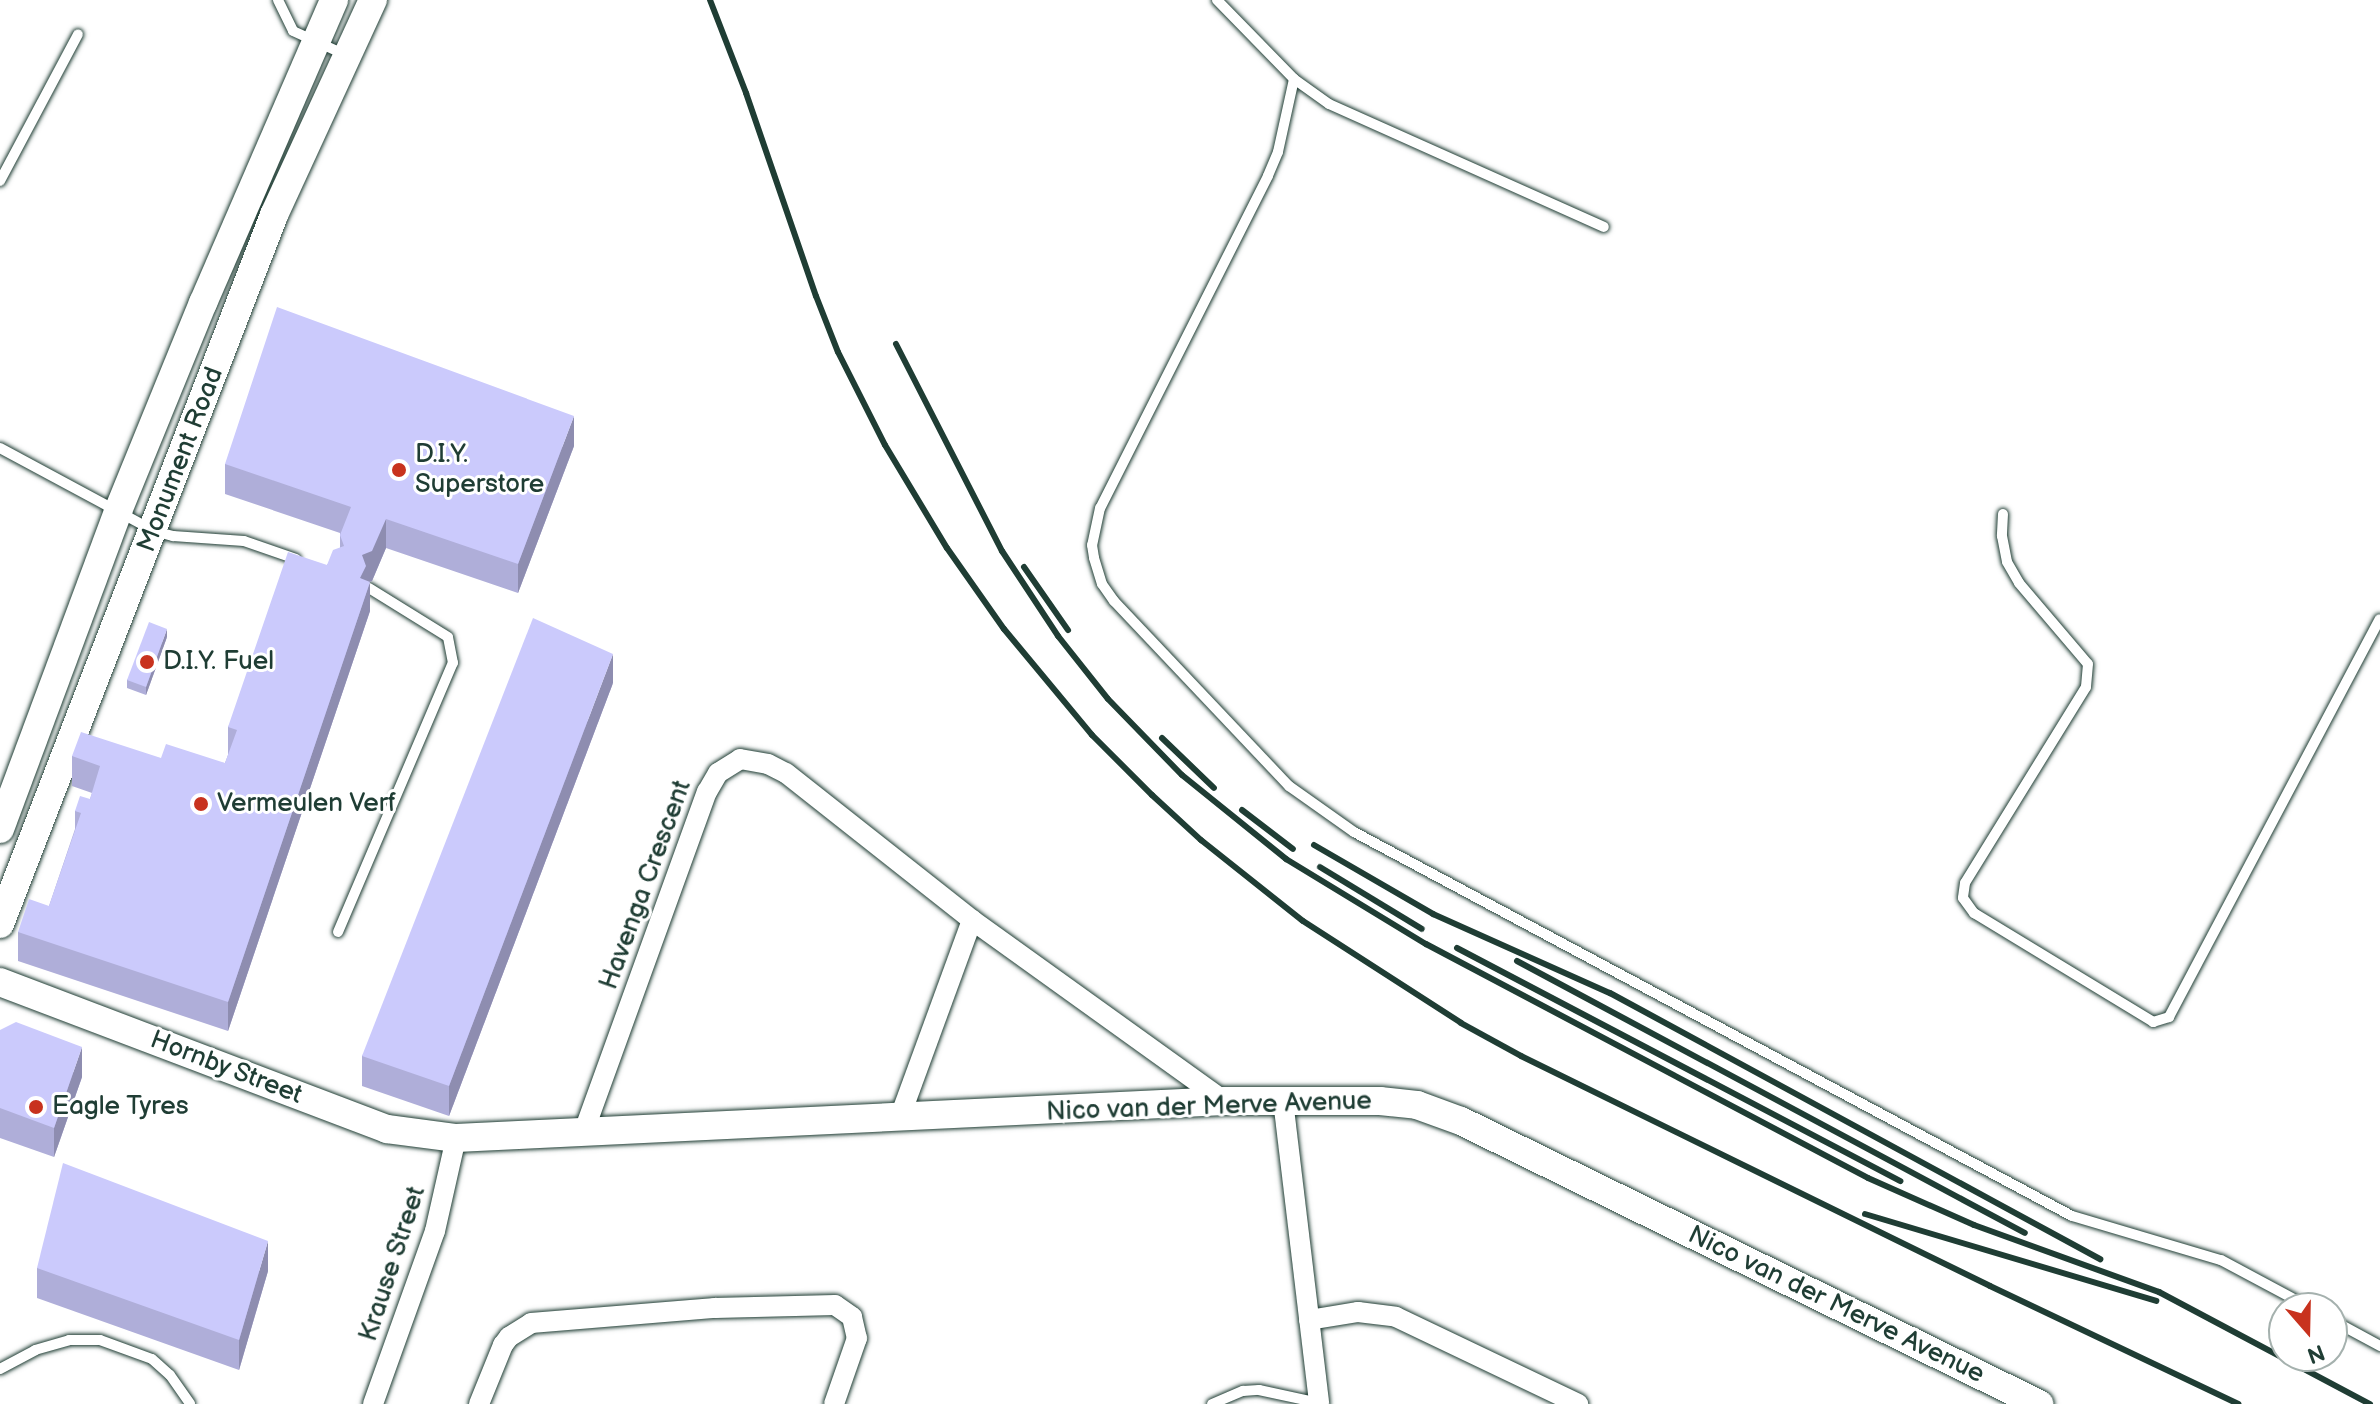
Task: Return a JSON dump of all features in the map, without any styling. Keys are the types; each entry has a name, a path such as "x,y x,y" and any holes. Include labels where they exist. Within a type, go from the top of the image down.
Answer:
{"street":[{"name":"Monument Road","path":"0,829 118,511 334,0"},
{"name":"Monument Road","path":"0,924 274,215 373,0"},
{"name":"Havenga Crescent","path":"584,1131 712,781 727,764 752,759 786,773 972,920 1224,1101"},
{"path":"899,1119 972,920"},
{"name":"Hornby Street","path":"0,982 387,1129 456,1138"},
{"path":"1283,1100 1319,1404"},
{"name":"Nico van der Merve Avenue","path":"456,1138 1224,1101 1403,1103 1461,1121 2039,1404"},
{"name":"Krause Street","path":"373,1404 435,1231 456,1138"},
{"path":"479,1404 503,1345 509,1337 531,1323 715,1308 835,1305 852,1317 857,1338 834,1404"},
{"path":"1309,1320 1358,1312 1396,1317 1578,1404"}],"lane":[{"path":"278,0 293,31 348,56"},
{"path":"1217,0 1294,79 1329,104 1604,227"},
{"path":"0,181 78,34"},
{"path":"1294,79 1281,141 1268,176 1100,508 1092,545 1102,584 1114,601 1280,777 1307,802 1354,832 2072,1216 2221,1260 2281,1292"},
{"path":"247,201 274,215"},
{"path":"0,448 154,531 244,541 307,562"},
{"path":"2003,514 2002,536 2007,562 2019,583 2088,664 2086,687 1965,883 1963,898 1974,913 2153,1022 2169,1017 2380,619"},
{"path":"338,932 453,663 448,637 369,588"},
{"path":"2348,1329 2380,1346"},
{"path":"0,1369 35,1350 69,1340 100,1340 152,1359 170,1375 190,1404"},
{"path":"1212,1404 1243,1391 1259,1390 1319,1404"}],"building":[{"path":"277,307 574,416 518,564 386,519 372,551 362,555 366,566 360,578 370,582 228,1002 18,932 29,899 49,906 81,813 75,811 80,796 90,799 100,766 72,756 81,732 161,758 166,744 225,763 237,730 228,727 288,552 327,565 333,550 344,546 340,535 351,507 225,464"},
{"path":"533,618 613,654 449,1086 362,1056"},
{"name":"D.I.Y. Fuel","path":"149,622 167,629 146,687 127,680"},
{"name":"Eagle Tyres","path":"16,1022 82,1047 54,1128 0,1108 0,1030"},
{"path":"63,1163 268,1241 239,1340 37,1268"}],"railway":[{"path":"710,0 838,352 885,445 947,548 1004,629 1092,735 1152,795 1201,840 1303,921 1461,1023 1521,1056 1990,1286 2238,1404"},
{"path":"896,344 1002,551 1058,636 1108,699 1182,775 1286,859 1426,944 1868,1178 1974,1225 2159,1292 2370,1404"},
{"path":"1024,567 1068,630"},
{"path":"1162,738 1214,788"},
{"path":"1242,810 1293,849"},
{"path":"1314,845 1433,914 1610,993 2100,1259"},
{"path":"1320,867 1422,929"},
{"path":"1457,948 1900,1181"},
{"path":"1517,961 2025,1233"},
{"path":"1865,1214 2156,1301"}],"place":[{"name":"D.I.Y. Superstore","path":"399,470"},
{"name":"D.I.Y. Fuel","path":"147,662"},
{"name":"Vermeulen Verf","path":"201,804"},
{"name":"Eagle Tyres","path":"36,1107"}]}
